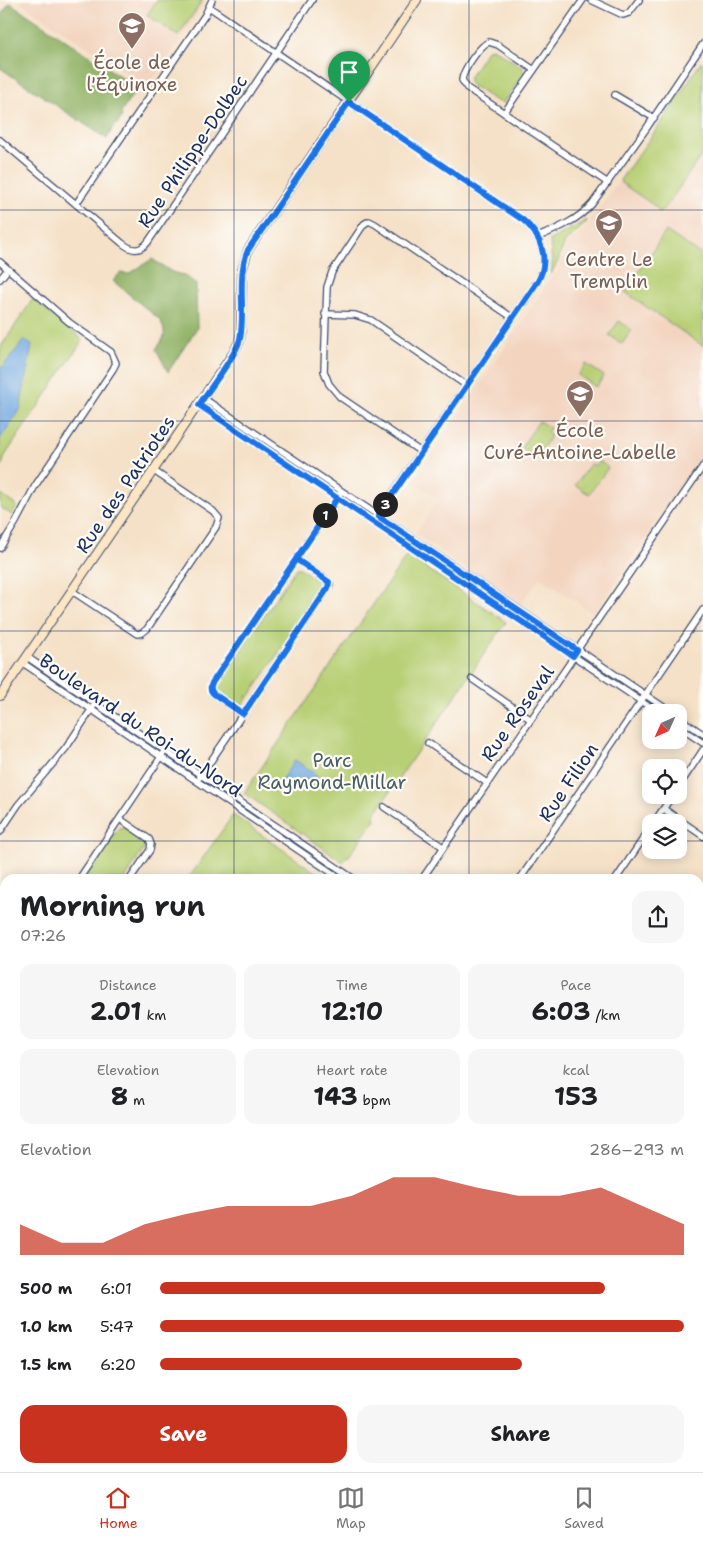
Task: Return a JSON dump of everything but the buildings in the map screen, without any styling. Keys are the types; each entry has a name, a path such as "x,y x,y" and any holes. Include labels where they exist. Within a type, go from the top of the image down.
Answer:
{"street":[{"path":"76,204 212,0"},
{"name":"Rue Philippe-Dolbec","path":"0,140 128,248 135,250 143,247 312,0"},
{"name":"Rue des Patriotes","path":"0,696 234,352 239,342 242,321 242,271 248,250 417,0"},
{"path":"504,113 583,0"},
{"path":"591,0 623,16 629,13 639,0"},
{"path":"209,7 523,220 538,237 543,256 542,272 513,318 373,522"},
{"path":"534,70 494,43 486,42 464,73 462,82 467,88 608,183"},
{"path":"538,237 567,223 584,212 595,201 654,118 703,44"},
{"path":"615,95 654,118"},
{"path":"421,452 343,399 331,387 323,367 326,287 329,278 364,224 369,221 375,224 513,318"},
{"path":"0,262 70,323 111,352 116,363 114,369 37,482 0,548"},
{"path":"0,279 8,269"},
{"path":"325,314 358,315 371,320 467,386"},
{"path":"201,402 341,491 659,704"},
{"path":"201,402 337,498 645,704"},
{"name":"Rue Roseval","path":"425,874 703,466"},
{"path":"72,590 137,634 145,631 162,607 219,520 215,512 154,471"},
{"path":"243,714 214,694 211,690 211,685 341,491"},
{"path":"197,781 329,586 329,582 296,559"},
{"path":"645,695 703,610"},
{"name":"Boulevard du Roi-du-Nord","path":"25,660 96,703 347,874"},
{"name":"Boulevard du Roi-du-Nord","path":"25,660 92,710 334,874"},
{"path":"472,679 530,719"},
{"name":"Rue Filion","path":"523,874 645,695"},
{"path":"0,832 18,806 63,752 96,703"},
{"path":"688,724 703,734"},
{"path":"688,733 703,743"},
{"path":"428,743 487,783"},
{"path":"82,874 166,750"},
{"path":"687,774 703,750"},
{"path":"660,814 667,804"},
{"path":"384,807 443,847"},
{"path":"664,809 703,836"},
{"path":"120,819 147,838 151,844 150,850 133,874"},
{"path":"619,874 642,840"}],"shaded area":[{"name":"École de l'Équinoxe","path":"22,0 207,0 148,87 20,2"},
{"name":"École Curé-Antoine-Labelle","path":"703,153 703,454 594,614 540,577 520,605 415,534 439,499 413,482 541,294 549,279 557,272 566,246 590,224 590,218 620,180 621,183 655,206 658,212 665,208"}],"green space":[{"path":"157,0 203,0 178,36 147,15"},
{"path":"10,3 139,89 131,97 121,113 122,116 119,122 113,127 107,139 0,68 0,16"},
{"path":"492,48 522,67 525,73 503,103 483,93 484,91 482,92 471,85 469,81 469,77 487,50"},
{"path":"701,62 703,63 703,153 665,208 659,212 655,206 621,183 620,180 661,123"},
{"path":"587,220 586,223 565,242 551,274 550,240 583,224"},
{"path":"666,231 703,256 703,346 625,292"},
{"path":"152,259 172,272 184,275 196,284 197,328 168,372 156,349 164,336 164,329 160,320 113,281 120,273 129,274"},
{"path":"33,299 83,340 6,454 0,470 0,348"},
{"path":"619,321 632,330 622,344 609,335"},
{"path":"586,364 604,376 596,387 578,375"},
{"path":"539,421 550,428 547,433 551,436 536,458 521,448"},
{"path":"599,461 608,468 589,494 575,485 591,463 595,466"},
{"path":"0,494 17,506 12,515 0,507"},
{"name":"Parc Raymond-Millar","path":"407,555 506,622 374,815 375,819 343,862 244,793"},
{"path":"296,568 300,568 323,585 322,588 249,697 246,696 247,699 242,705 239,705 218,691 217,685"},
{"name":"Parc Raymond-Millar","path":"233,815 318,874 192,874"},
{"path":"126,828 147,844 128,874 87,874 118,829"}],"water":[{"path":"24,340 32,345 21,408 0,439 0,370"},
{"path":"295,760 317,775 311,785 299,777 291,790 280,782"}],"place":[{"name":"École de l'Équinoxe","path":"132,50"},
{"name":"Centre Le Tremplin","path":"609,247"},
{"name":"École Curé-Antoine-Labelle","path":"580,418"}],"route":[{"path":"349,102 248,250 242,271 242,321 239,342 237,348 199,405 337,498 212,683 210,687 214,694 243,714 330,584 296,559 337,498 573,656 577,650 378,516 538,281 542,272 543,256 538,237 523,220 349,102"}]}
